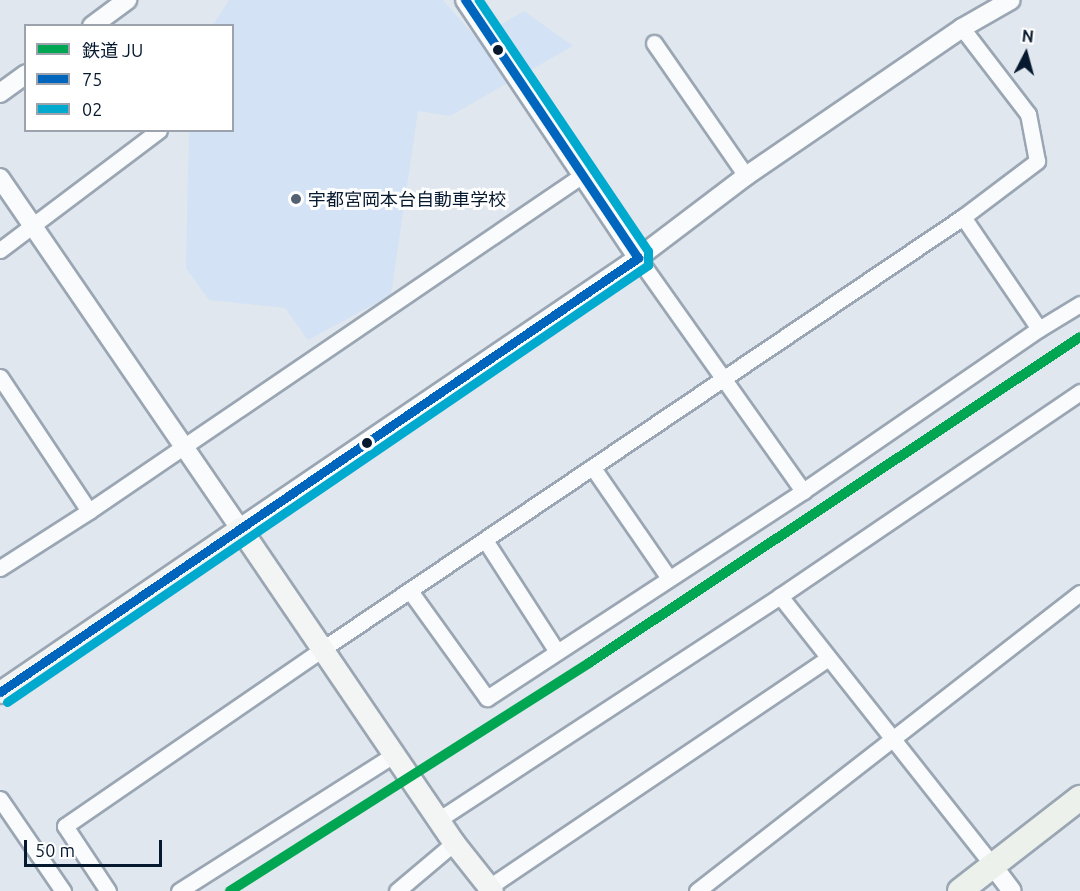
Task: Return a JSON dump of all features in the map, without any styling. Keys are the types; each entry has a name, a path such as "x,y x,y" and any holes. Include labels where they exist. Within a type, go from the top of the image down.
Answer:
{"main road":[{"path":"0,692 240,528 438,820 490,889"},
{"path":"960,891 1080,798"}],"street":[{"path":"95,24 127,0"},
{"path":"465,0 580,176 803,491"},
{"path":"0,178 240,528 638,258 746,176 962,28 1011,0"},
{"path":"108,891 65,826 321,650 963,217 1037,161 1028,114 962,28"},
{"path":"654,43 746,176"},
{"path":"0,93 24,75"},
{"path":"0,250 156,132"},
{"path":"0,568 89,512 182,446 580,176"},
{"path":"963,217 1039,329"},
{"path":"410,591 487,698 556,650 803,491 1039,329 1080,304"},
{"path":"0,377 89,512"},
{"path":"438,820 780,596 1080,392"},
{"path":"593,468 669,578"},
{"path":"485,540 556,650"},
{"path":"697,891 1080,593"},
{"path":"780,596 1012,891"},
{"path":"490,889 828,658"},
{"path":"179,891 395,754"},
{"path":"0,799 63,891"},
{"path":"397,891 454,843"}],"shaded area":[{"name":"宇都宮岡本台自動車学校","path":"229,0 443,0 477,39 524,11 573,46 450,116 418,111 391,295 308,340 285,308 209,300 186,268 189,132 234,132 234,24 214,24"}],"rail line":[{"name":"JU","path":"230,891 589,663 1080,337"}],"transit line":[{"name":"75","path":"0,692 638,258 465,0"},
{"name":"02","path":"7,702 648,265 648,251 479,0"}],"place":[{"name":"宇都宮岡本台自動車学校","path":"296,199"}]}
